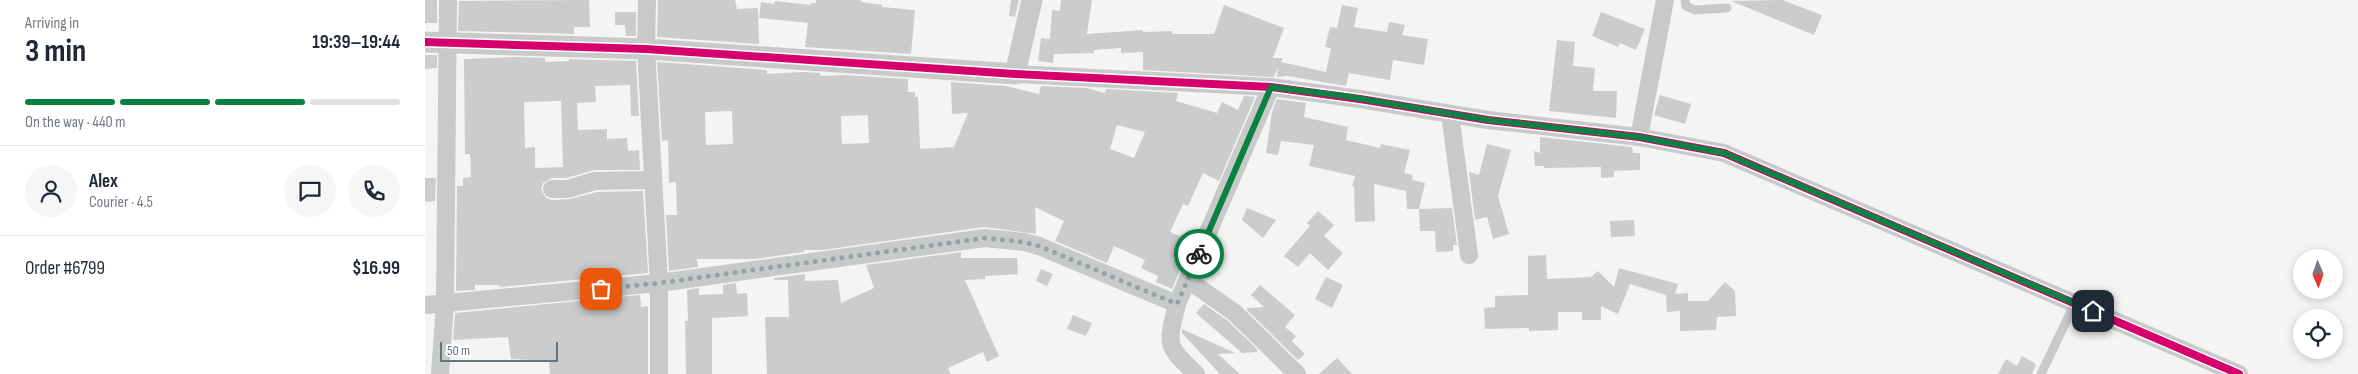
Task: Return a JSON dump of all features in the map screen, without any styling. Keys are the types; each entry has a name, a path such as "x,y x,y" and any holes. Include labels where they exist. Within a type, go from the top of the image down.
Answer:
{"street":[{"path":"440,374 445,304 448,0"},
{"path":"647,0 645,49 659,283 659,374"},
{"path":"1015,74 1033,0"},
{"path":"1639,137 1665,0"},
{"path":"425,42 645,49 1015,74 1271,87 1517,124 1639,137 1724,153 2239,374"},
{"path":"1197,374 1174,353 1170,344 1177,304 1271,87"},
{"path":"1450,114 1469,256"},
{"path":"551,188 567,188 595,181 652,180"},
{"path":"425,304 445,304 659,283 985,238 1024,242 1039,246 1177,304"},
{"path":"1188,280 1235,313 1297,374"}],"lane":[{"path":"1685,0 1686,6 1695,10 1727,8"},
{"path":"2041,374 2075,304"}],"building":[{"path":"425,0 437,0 437,23 425,23"},
{"path":"589,0 590,27 574,27 574,34 458,31 459,1"},
{"path":"658,0 735,0 737,9 758,8 759,44 657,37"},
{"path":"816,0 861,0 861,2 882,5 882,7 915,10 911,54 805,47 808,23 759,18 761,2 774,4 775,1 811,5 811,3 816,3"},
{"path":"1011,0 1019,0 1015,17 1009,16"},
{"path":"1061,0 1092,0 1087,34 1143,30 1143,32 1172,31 1172,34 1214,34 1224,5 1284,28 1273,58 1283,58 1281,62 1326,72 1331,48 1325,47 1330,27 1337,28 1342,5 1358,8 1354,27 1387,32 1389,22 1405,25 1402,35 1428,39 1424,65 1393,60 1390,80 1349,73 1346,86 1288,76 1277,77 1278,68 1274,77 1143,70 1143,52 1121,53 1121,48 1094,50 1094,53 1054,54 1053,63 1038,61 1041,38 1050,39 1052,10 1060,11"},
{"path":"1782,0 1822,15 1814,35 1731,1"},
{"path":"615,12 636,12 636,36 626,36 625,25 615,25"},
{"path":"1601,12 1645,29 1636,50 1620,43 1618,47 1592,36"},
{"path":"1557,40 1575,42 1573,66 1595,68 1593,91 1617,91 1616,118 1549,111"},
{"path":"425,55 437,55 437,68 425,69"},
{"path":"517,57 545,58 545,62 569,61 569,59 636,61 639,116 631,116 630,85 595,86 596,102 577,103 578,130 607,129 607,139 627,138 628,151 639,150 640,170 595,170 566,178 552,178 543,183 541,189 546,198 552,200 570,199 597,192 643,191 648,273 500,287 499,285 475,285 475,290 456,291 457,186 463,186 463,178 471,177 470,154 465,154 464,59","holes":["561,101 563,167 535,168 535,147 525,148 524,102"]},
{"path":"657,62 767,70 767,74 803,72 820,73 820,76 844,75 908,79 908,92 915,92 915,97 918,97 920,149 954,147 968,113 952,114 951,82 1006,86 1039,94 1041,86 1086,88 1105,93 1106,89 1178,93 1176,101 1217,113 1222,102 1238,110 1244,96 1255,97 1219,181 1203,173 1188,206 1183,204 1170,232 1184,238 1173,259 1183,263 1172,289 1156,282 1158,276 1141,268 1145,260 1114,246 1107,263 1055,241 1064,221 1035,207 1036,234 984,227 823,250 804,250 804,252 755,259 697,259 698,267 669,271 666,215 677,215 676,182 669,183 668,140 662,141","holes":["732,111 733,144 706,145 705,112","868,115 869,143 842,144 841,116","1117,125 1145,132 1134,158 1110,149"]},
{"path":"1660,95 1691,104 1685,124 1654,115"},
{"path":"1277,99 1306,103 1304,117 1348,127 1346,140 1380,148 1381,144 1410,150 1404,173 1413,175 1412,180 1425,183 1419,209 1407,209 1406,191 1374,184 1375,221 1355,222 1354,187 1352,186 1355,176 1309,166 1314,145 1281,141 1278,155 1266,153 1272,112"},
{"path":"1540,137 1632,147 1633,153 1640,153 1640,170 1614,171 1614,177 1601,178 1601,167 1544,168 1544,166 1535,166 1534,151 1540,153"},
{"path":"1487,144 1511,150 1498,196 1509,234 1493,239 1487,217 1475,220 1469,172 1479,175"},
{"path":"425,178 436,178 435,201 425,202"},
{"path":"1247,208 1276,220 1263,238 1242,220"},
{"path":"1452,208 1457,245 1453,245 1453,251 1436,252 1435,231 1420,231 1419,209"},
{"path":"1318,211 1334,225 1324,236 1343,253 1328,270 1310,253 1298,267 1284,256 1310,226 1307,223"},
{"path":"1634,220 1635,236 1611,237 1610,221"},
{"path":"961,252 961,258 1017,258 1018,274 985,276 985,279 965,280 999,356 987,362 983,352 948,368 951,374 767,374 765,317 789,317 788,280 774,280 774,278 805,274 805,281 838,280 841,303 874,288 866,265"},
{"path":"1546,255 1547,279 1591,277 1598,271 1614,287 1619,268 1678,284 1675,294 1688,293 1688,301 1708,301 1725,282 1735,291 1736,316 1717,317 1716,330 1680,331 1680,311 1667,312 1666,295 1630,284 1618,314 1601,306 1601,320 1582,320 1582,312 1558,312 1558,330 1529,331 1529,328 1485,329 1484,308 1495,307 1495,296 1528,295 1528,256"},
{"path":"1041,269 1053,274 1047,286 1036,281"},
{"path":"1326,277 1343,285 1332,308 1315,299"},
{"path":"736,283 737,294 747,293 748,316 712,318 712,374 686,374 685,321 688,321 687,290 699,288 699,295 723,294 723,285"},
{"path":"1260,285 1295,315 1285,327 1296,336 1292,341 1305,354 1298,360 1247,310 1247,308 1264,307 1251,295"},
{"path":"640,295 641,307 648,306 648,374 550,374 549,361 511,359 508,337 453,340 455,313"},
{"path":"1204,304 1228,321 1257,349 1257,352 1242,353 1196,313"},
{"path":"1073,315 1092,323 1086,336 1067,329"},
{"path":"1182,329 1235,353 1218,354 1240,374 1220,374 1182,333"},
{"path":"2022,356 2036,364 2032,374 1998,374 2006,359 2017,366"},
{"path":"1337,358 1352,374 1319,374"}],"cycle path":[{"path":"425,42 646,49 1015,74 1271,87 1360,99 1488,120 1639,137 1724,153 2239,374"}],"way so far":[{"path":"601,289 659,283 985,238 1004,239 1039,246 1177,304 1199,254"}],"route":[{"path":"1199,254 1271,87 1344,96 1517,124 1639,137 1724,153 2093,311"}]}
